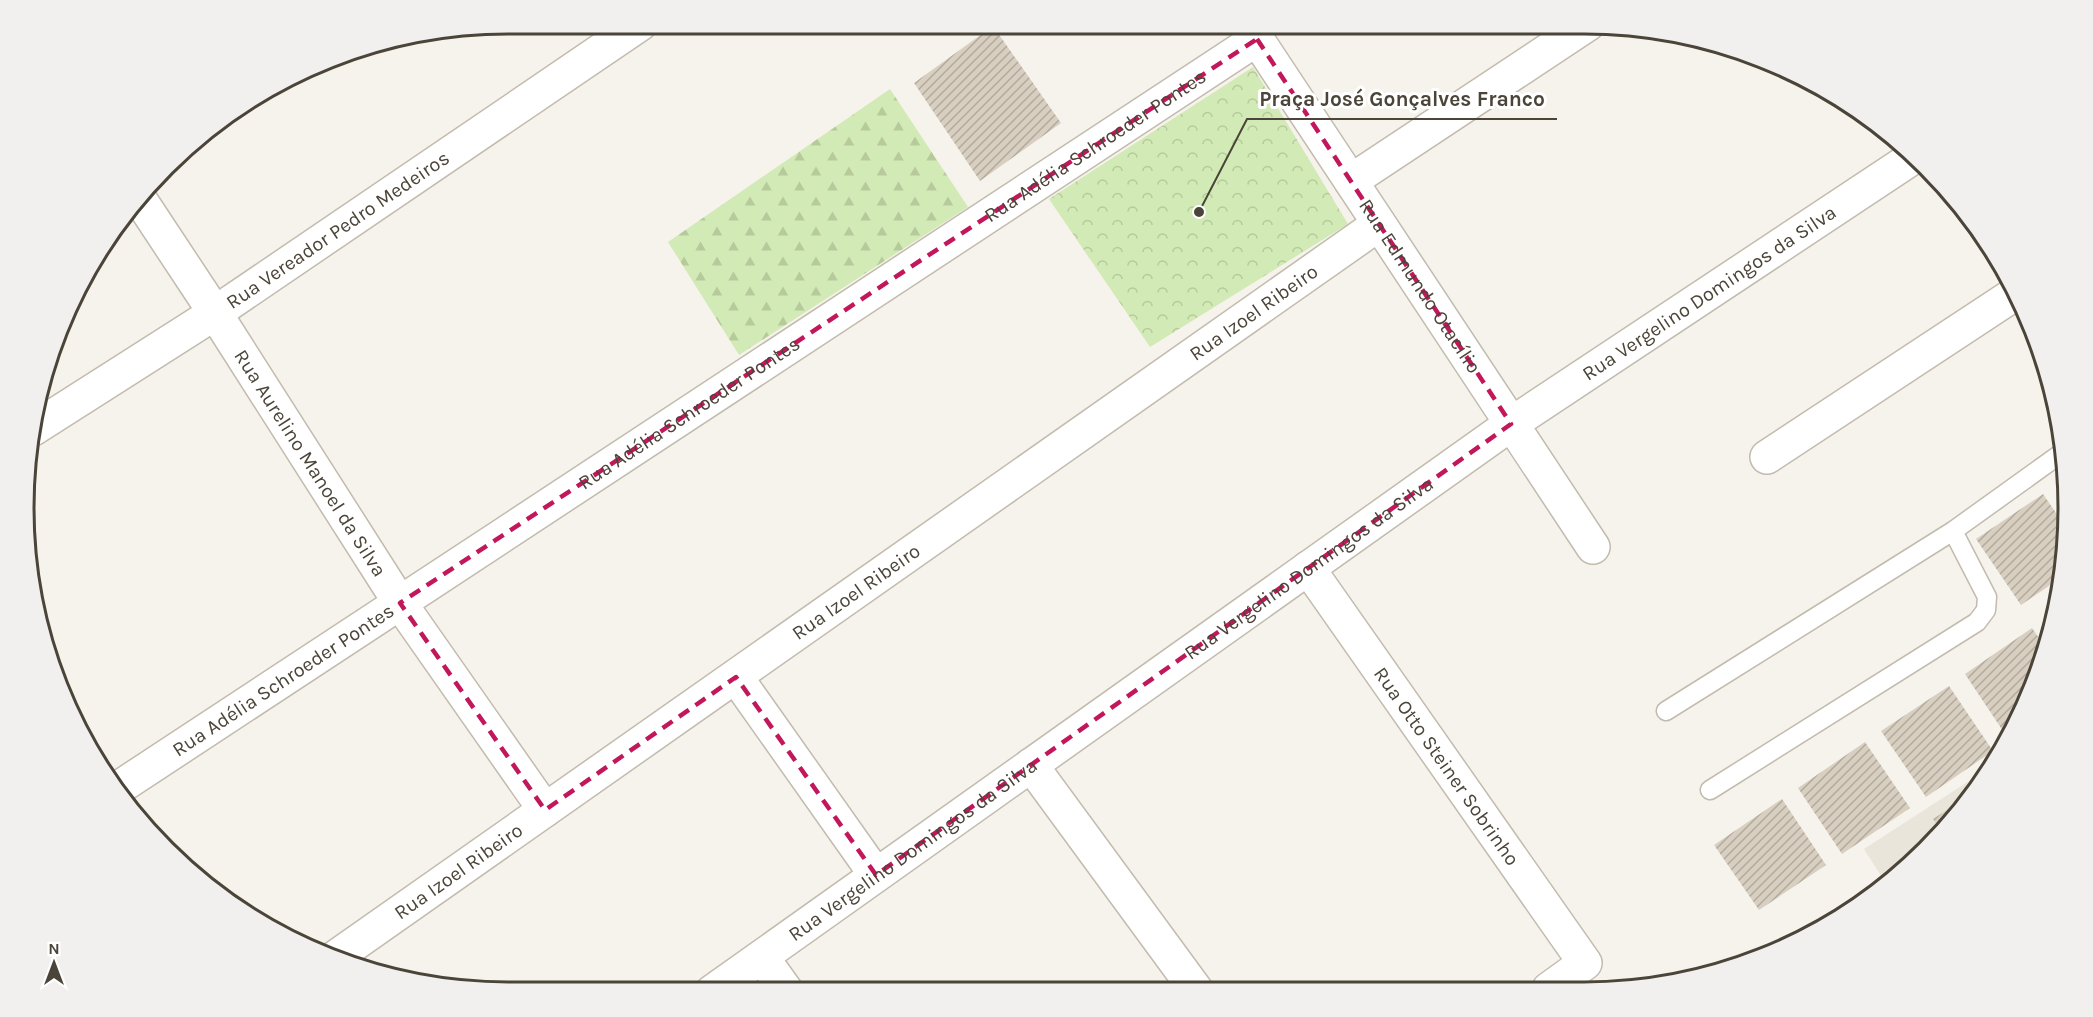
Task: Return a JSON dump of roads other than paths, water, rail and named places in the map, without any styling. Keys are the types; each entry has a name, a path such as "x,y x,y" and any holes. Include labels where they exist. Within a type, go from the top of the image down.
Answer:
{"street":[{"name":"Rua Vereador Pedro Medeiros","path":"43,423 215,312 625,34"},
{"name":"Rua Adélia Schroeder Pontes","path":"123,785 400,603 1249,34"},
{"name":"Rua Edmundo Otacílio","path":"1253,34 1593,547"},
{"path":"1351,182 1573,34"},
{"name":"Rua Vergelino Domingos da Silva","path":"726,982 1511,424 1907,161"},
{"name":"Rua Aurelino Manoel da Silva","path":"144,206 215,312 400,603 545,810"},
{"name":"Rua Izoel Ribeiro","path":"343,952 1379,224"},
{"path":"1767,457 2009,297"},
{"name":"Rua Otto Steiner Sobrinho","path":"1308,568 1585,963 1559,982"},
{"path":"736,677 876,875"},
{"path":"1031,765 1190,982"},
{"path":"762,957 780,982"}],"lane":[{"path":"1666,711 1953,531 2055,458"},
{"path":"1710,790 1977,622 1986,610 1987,597 1953,531"}],"place":[{"name":"Praça José Gonçalves Franco","path":"1199,212"}]}
